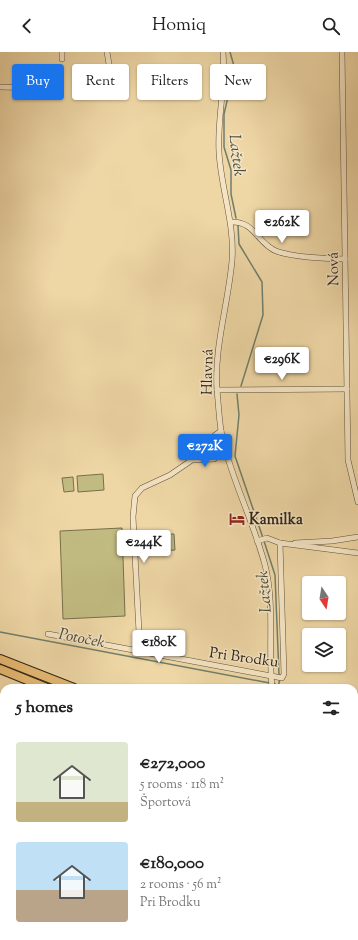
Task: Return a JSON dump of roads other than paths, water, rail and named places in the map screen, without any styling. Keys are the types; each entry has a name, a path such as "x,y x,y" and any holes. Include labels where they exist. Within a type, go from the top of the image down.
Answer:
{"highway":[{"path":"0,659 64,684"},
{"path":"0,669 37,684"}],"street":[{"path":"62,52 62,58"},
{"path":"107,52 109,64"},
{"name":"Hlavná","path":"223,52 224,65 218,123 219,151 221,174 231,222 232,262 218,347 217,390 221,431 227,456 262,540 268,580 272,684"},
{"name":"Nová","path":"342,52 348,460 358,502"},
{"path":"0,87 12,87"},
{"path":"231,222 240,222 248,226 266,244 278,252 344,259"},
{"path":"217,390 347,389"},
{"path":"140,651 134,502 138,492 192,460 214,459 214,436 221,431"},
{"path":"292,544 358,537"},
{"path":"262,540 358,553"},
{"name":"Pri Brodku","path":"48,634 282,678 284,674 280,543"}],"waterway":[{"name":"Lažtek","path":"230,52 233,64"},
{"name":"Lažtek","path":"227,100 224,114 224,147 231,170 231,194 236,218"},
{"name":"Lažtek","path":"238,225 239,244 262,282 263,315 241,386"},
{"name":"Lažtek","path":"237,394 239,415 235,456 263,538"},
{"name":"Lažtek","path":"264,541 275,575 279,675"},
{"name":"Potoček","path":"0,632 275,684"},
{"name":"Potoček","path":"279,684 280,679"}],"place":[{"name":"Kamilka","path":"237,519"}]}
